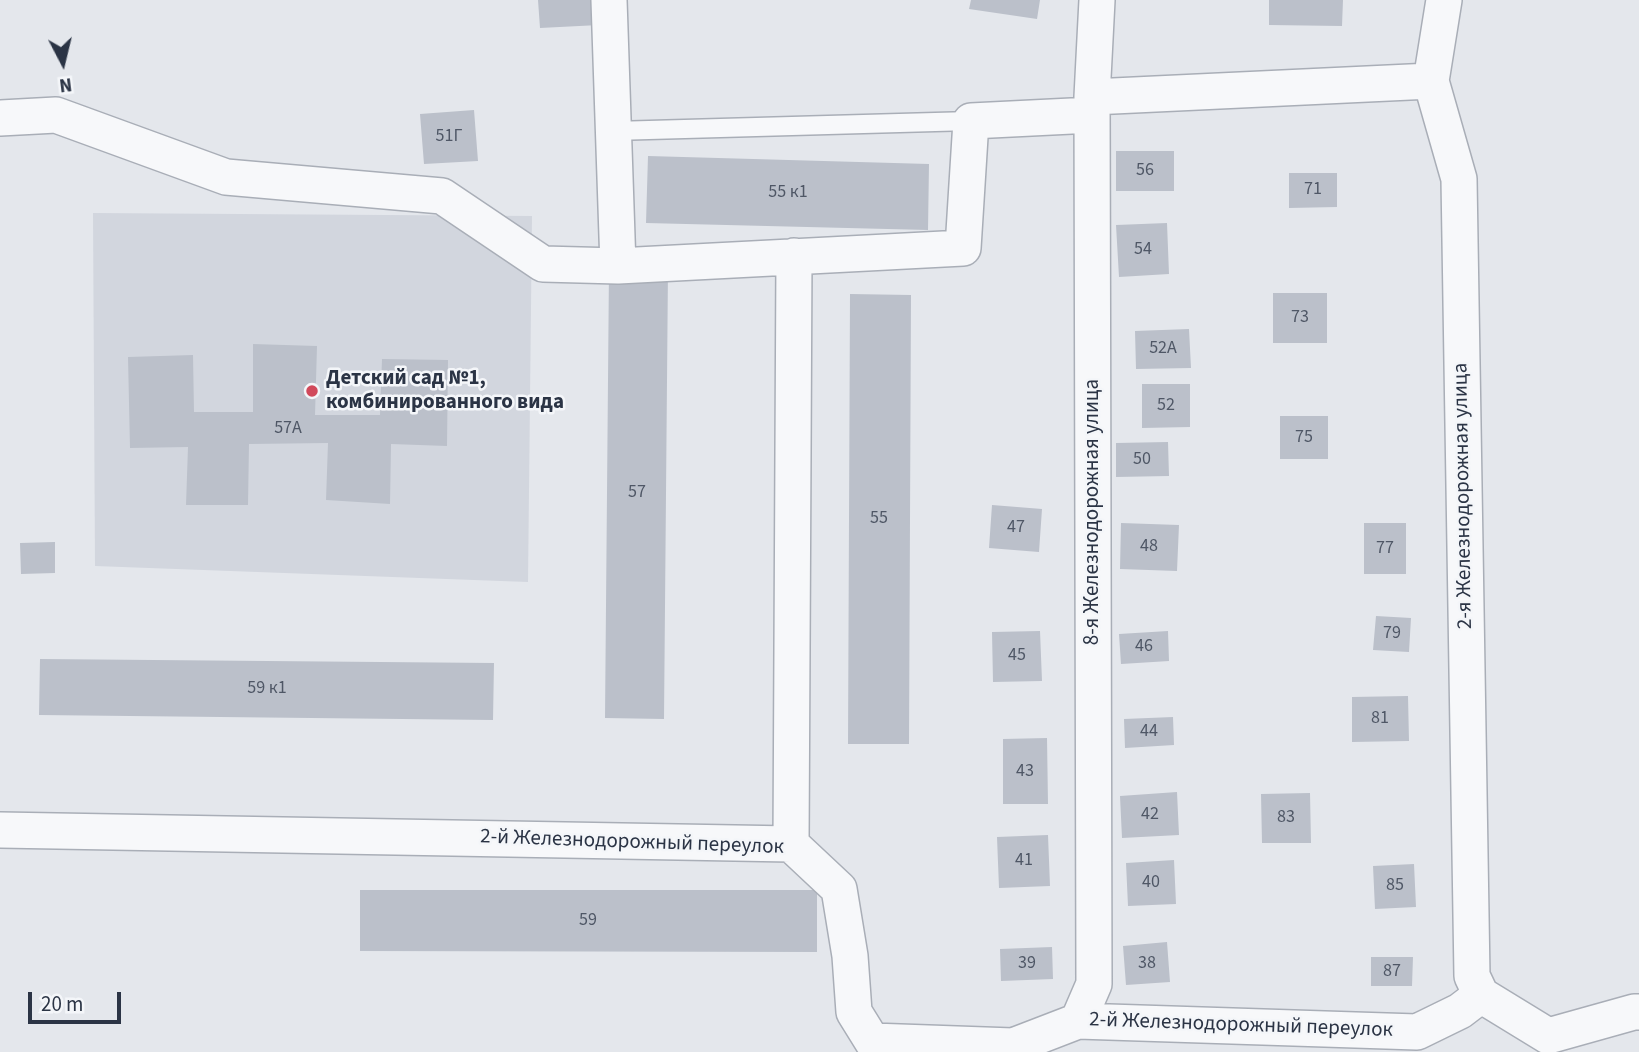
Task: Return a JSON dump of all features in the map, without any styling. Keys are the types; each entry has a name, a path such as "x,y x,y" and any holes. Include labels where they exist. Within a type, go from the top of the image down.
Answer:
{"street":[{"path":"609,0 618,266"},
{"name":"8-я Железнодорожная улица","path":"1079,1021 1094,984 1092,106 1097,0"},
{"name":"2-я Железнодорожная улица","path":"1444,0 1431,81 1459,179 1472,976 1481,995"},
{"path":"0,118 56,115 226,177 442,196 543,264 618,266 962,247 971,121 1092,106 1431,81"},
{"path":"791,844 794,256"},
{"name":"2-й Железнодорожный переулок","path":"0,831 791,844 839,889 850,956 854,1012 870,1047 1014,1049 1079,1021 1417,1032 1460,1011 1481,995"},
{"path":"1481,995 1548,1044 1639,1012"}],"lane":[{"path":"613,131 971,121"}],"shaded area":[{"name":"Детский сад №1, комбинированного вида","path":"93,213 532,216 528,582 95,566"}],"building":[{"path":"538,0 598,0 599,25 540,28"},
{"path":"971,0 1040,0 1037,19 969,9"},
{"path":"1269,0 1343,0 1342,26 1269,25"},
{"path":"474,110 478,161 424,164 420,114"},
{"path":"1116,151 1174,151 1174,191 1116,191"},
{"path":"648,156 929,164 928,230 646,223"},
{"path":"1289,173 1337,173 1337,207 1289,208"},
{"path":"1167,223 1169,274 1119,277 1116,225"},
{"path":"609,267 668,268 664,719 605,718"},
{"path":"1273,293 1327,293 1327,343 1273,343"},
{"path":"850,294 911,295 909,744 848,744"},
{"path":"1189,329 1191,368 1136,369 1135,331"},
{"path":"253,344 317,346 315,415 380,415 382,359 448,360 447,446 391,444 390,504 326,500 328,443 249,444 248,505 186,505 188,447 130,448 128,357 193,355 194,412 253,412"},
{"path":"1142,384 1190,384 1190,427 1142,428"},
{"path":"1280,416 1328,416 1328,459 1280,459"},
{"path":"1168,442 1169,476 1116,477 1116,443"},
{"path":"992,505 1042,509 1039,552 989,548"},
{"path":"1121,523 1179,525 1177,571 1120,569"},
{"path":"1364,523 1406,523 1406,574 1364,574"},
{"path":"55,542 55,573 21,574 20,543"},
{"path":"1376,616 1411,618 1409,652 1373,650"},
{"path":"1040,631 1042,681 993,682 992,632"},
{"path":"1168,631 1169,661 1121,664 1119,634"},
{"path":"40,659 494,663 493,720 39,715"},
{"path":"1408,696 1409,741 1352,742 1352,697"},
{"path":"1173,717 1174,745 1125,748 1124,719"},
{"path":"1047,738 1048,804 1003,804 1003,739"},
{"path":"1177,792 1179,835 1122,838 1120,796"},
{"path":"1310,793 1311,843 1262,843 1261,794"},
{"path":"1048,835 1050,886 999,888 997,837"},
{"path":"1174,860 1176,904 1128,906 1126,863"},
{"path":"1414,864 1416,907 1375,909 1373,866"},
{"path":"360,890 817,890 817,952 360,951"},
{"path":"1167,942 1170,982 1126,985 1123,946"},
{"path":"1052,947 1053,979 1001,981 1000,949"},
{"path":"1371,957 1413,957 1412,986 1371,986"}],"place":[{"name":"Детский сад №1, комбинированного вида","path":"312,391"}]}
